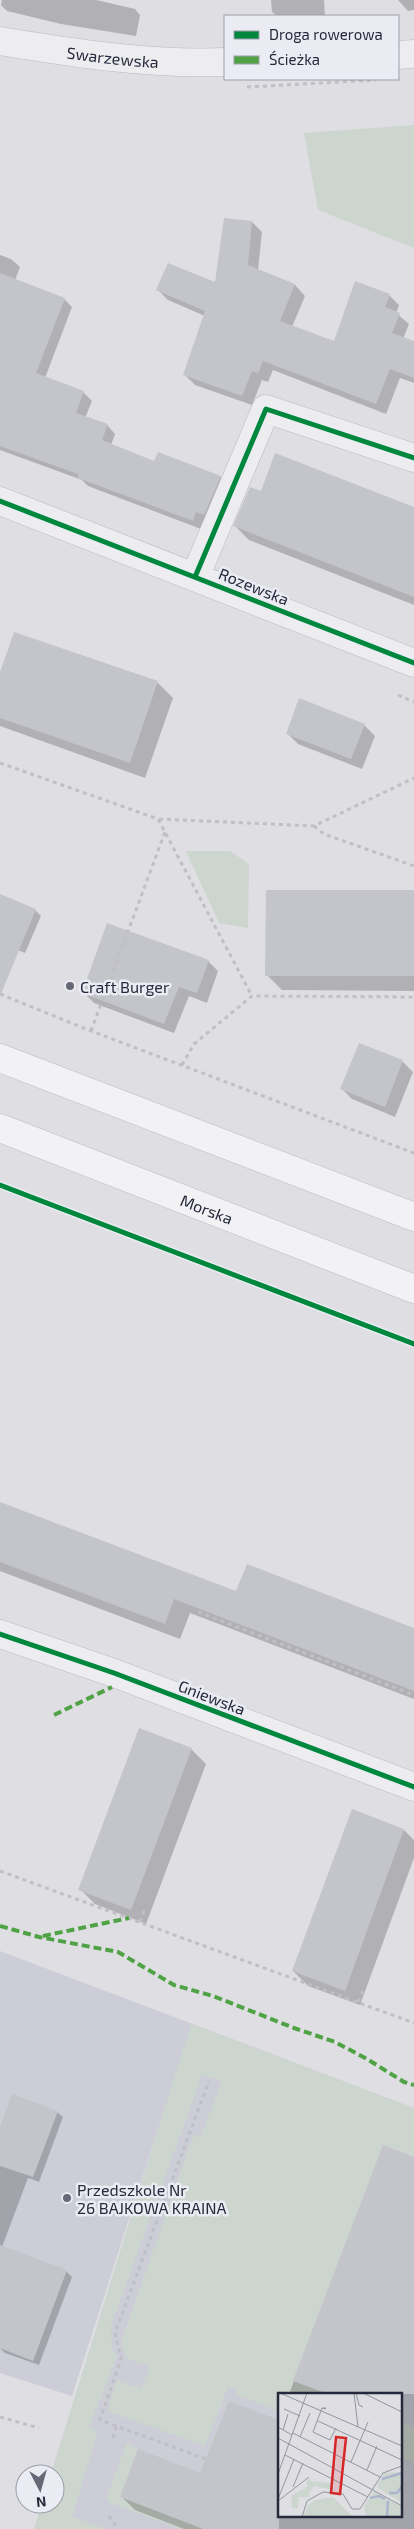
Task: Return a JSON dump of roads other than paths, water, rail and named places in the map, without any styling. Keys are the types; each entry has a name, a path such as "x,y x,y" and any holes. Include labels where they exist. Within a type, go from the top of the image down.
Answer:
{"main road":[{"path":"0,1058 414,1217"},
{"name":"Morska","path":"0,1128 414,1289"}],"street":[{"name":"Swarzewska","path":"0,41 80,54 189,63 224,62"},
{"path":"399,55 414,54"},
{"path":"195,577 266,409 414,458"},
{"name":"Rozewska","path":"0,501 414,663"},
{"name":"Gniewska","path":"0,1634 114,1673 414,1786"}],"place":[{"name":"Craft Burger","path":"70,986"},
{"name":"Przedszkole Nr 26 BAJKOWA KRAINA","path":"67,2198"}]}
